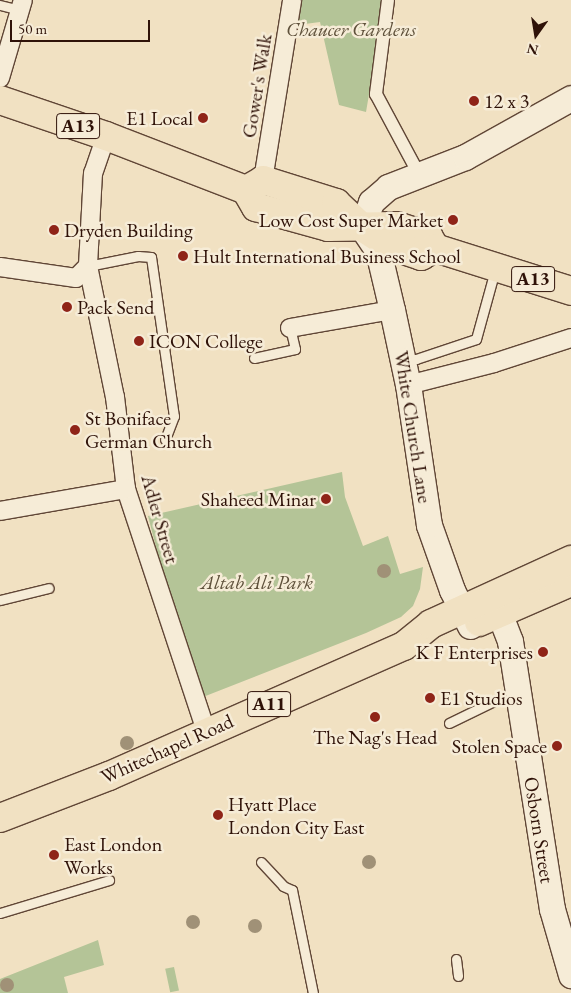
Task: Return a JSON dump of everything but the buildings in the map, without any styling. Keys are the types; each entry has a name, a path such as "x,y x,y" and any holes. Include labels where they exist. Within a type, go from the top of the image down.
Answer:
{"highway":[{"name":"A13","path":"0,100 254,185 256,207 328,227 397,226 428,236 435,248 571,291"},
{"name":"A11","path":"497,605 571,560"},
{"name":"A11","path":"497,605 571,582"},
{"name":"Whitechapel Road","path":"0,818 109,776 206,731 414,640 428,643 466,618 497,605"}],"main road":[{"path":"362,227 371,202 388,187 465,157 571,98"},
{"name":"White Church Lane","path":"362,227 378,251 392,310 408,384 429,525 442,565 466,618"},
{"name":"Osborn Street","path":"497,605 510,641 513,697 559,910 571,975"}],"street":[{"name":"Gower's Walk","path":"254,185 292,0"},
{"path":"388,0 376,94 420,176"},
{"path":"0,78 21,5"},
{"name":"Adler Street","path":"106,136 93,174 88,266 115,397 126,489 206,731"},
{"path":"0,267 76,278 88,266"},
{"path":"290,328 392,310"},
{"path":"408,384 494,363 571,338"},
{"path":"0,511 126,489"}],"lane":[{"path":"0,5 21,5"},
{"path":"88,266 138,256 151,257 174,416 165,439"},
{"path":"403,359 416,358 476,339 496,268"},
{"path":"254,358 294,349 290,328"},
{"path":"118,428 129,442"},
{"path":"0,600 49,588"},
{"path":"449,723 492,702"},
{"path":"261,862 283,886 292,890 314,993"},
{"path":"0,913 109,880"},
{"path":"456,959 458,976"}],"green space":[{"name":"Chaucer Gardens","path":"302,0 385,0 366,112 339,105 320,22 297,25"},
{"name":"Altab Ali Park","path":"342,472 345,497 363,546 388,536 400,574 423,567 420,589 413,606 401,617 366,633 203,697 153,553 157,551 148,516"},
{"path":"98,940 104,965 64,977 68,993 0,993 0,979"},
{"path":"174,967 179,990 170,992 165,969"}],"place":[{"name":"12 x 3","path":"474,101"},
{"name":"E1 Local","path":"203,118"},
{"name":"Low Cost Super Market","path":"453,220"},
{"name":"Dryden Building","path":"54,230"},
{"name":"Hult International Business School","path":"183,256"},
{"name":"Pack Send","path":"67,307"},
{"name":"ICON College","path":"139,341"},
{"name":"St Boniface German Church","path":"75,430"},
{"name":"Shaheed Minar","path":"326,499"},
{"name":"K F Enterprises","path":"543,652"},
{"name":"E1 Studios","path":"430,698"},
{"name":"The Nag's Head","path":"375,717"},
{"name":"Stolen Space","path":"557,746"},
{"name":"Hyatt Place London City East","path":"218,815"},
{"name":"East London Works","path":"54,855"}]}
